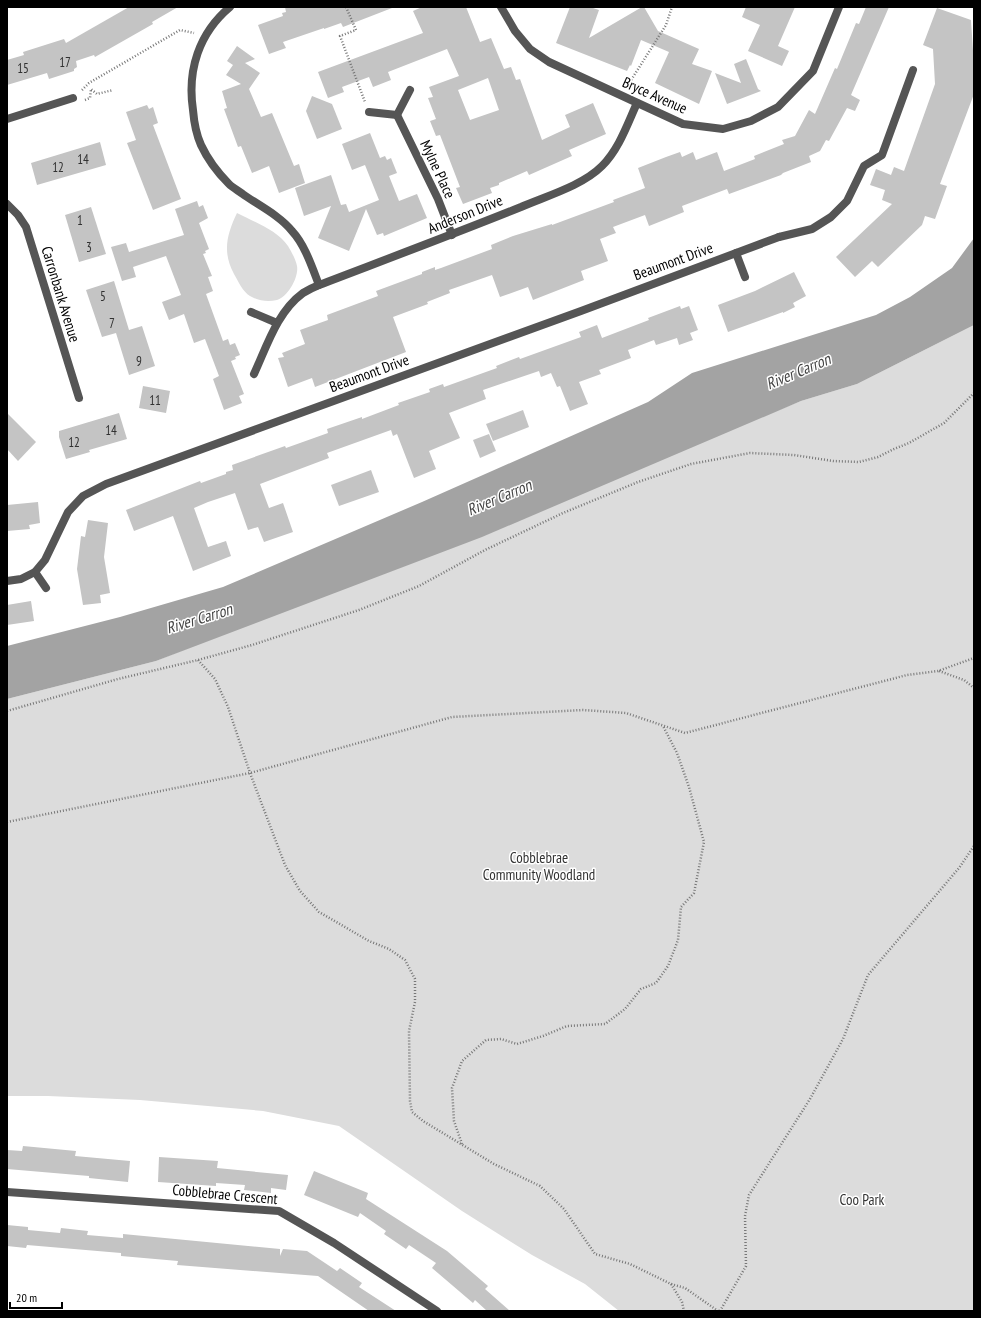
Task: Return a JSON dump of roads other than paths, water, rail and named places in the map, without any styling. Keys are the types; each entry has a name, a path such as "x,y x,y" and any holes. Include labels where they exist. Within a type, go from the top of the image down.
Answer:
{"street":[{"path":"230,7 216,20 198,51 193,70 191,100 194,123 201,144 214,167 231,186 276,216 292,231 303,249 319,285"},
{"name":"Bryce Avenue","path":"501,7 515,31 530,49 549,62 683,124 724,129 751,121 778,107 813,71 839,7"},
{"name":"Beaumont Drive","path":"35,572 45,560 68,512 83,496 106,484 779,236 812,229 831,217 847,201 864,166 882,155 914,70"},
{"path":"369,112 397,115 410,90"},
{"path":"7,119 73,98"},
{"name":"Anderson Drive","path":"254,374 284,311 303,293 319,285 452,235 567,188 587,178 602,167 616,148 637,103"},
{"name":"Mylne Place","path":"397,115 438,199 452,235"},
{"name":"Carronbank Avenue","path":"7,205 18,215 26,227 79,398"},
{"path":"736,253 745,277"},
{"path":"251,312 277,323"},
{"path":"7,581 21,579 35,572 46,588"},
{"name":"Cobblebrae Crescent","path":"7,1192 279,1211 334,1243 437,1311"}],"water":[{"name":"River Carron","path":"974,238 974,325 857,384 801,401 482,537 156,661 7,699 7,646 120,617 223,587 422,502 648,402 692,373 876,315 910,297 952,268"}],"park label":[{"name":"Cobblebrae Community Woodland","path":"539,866"},
{"name":"Coo Park","path":"862,1199"}]}
